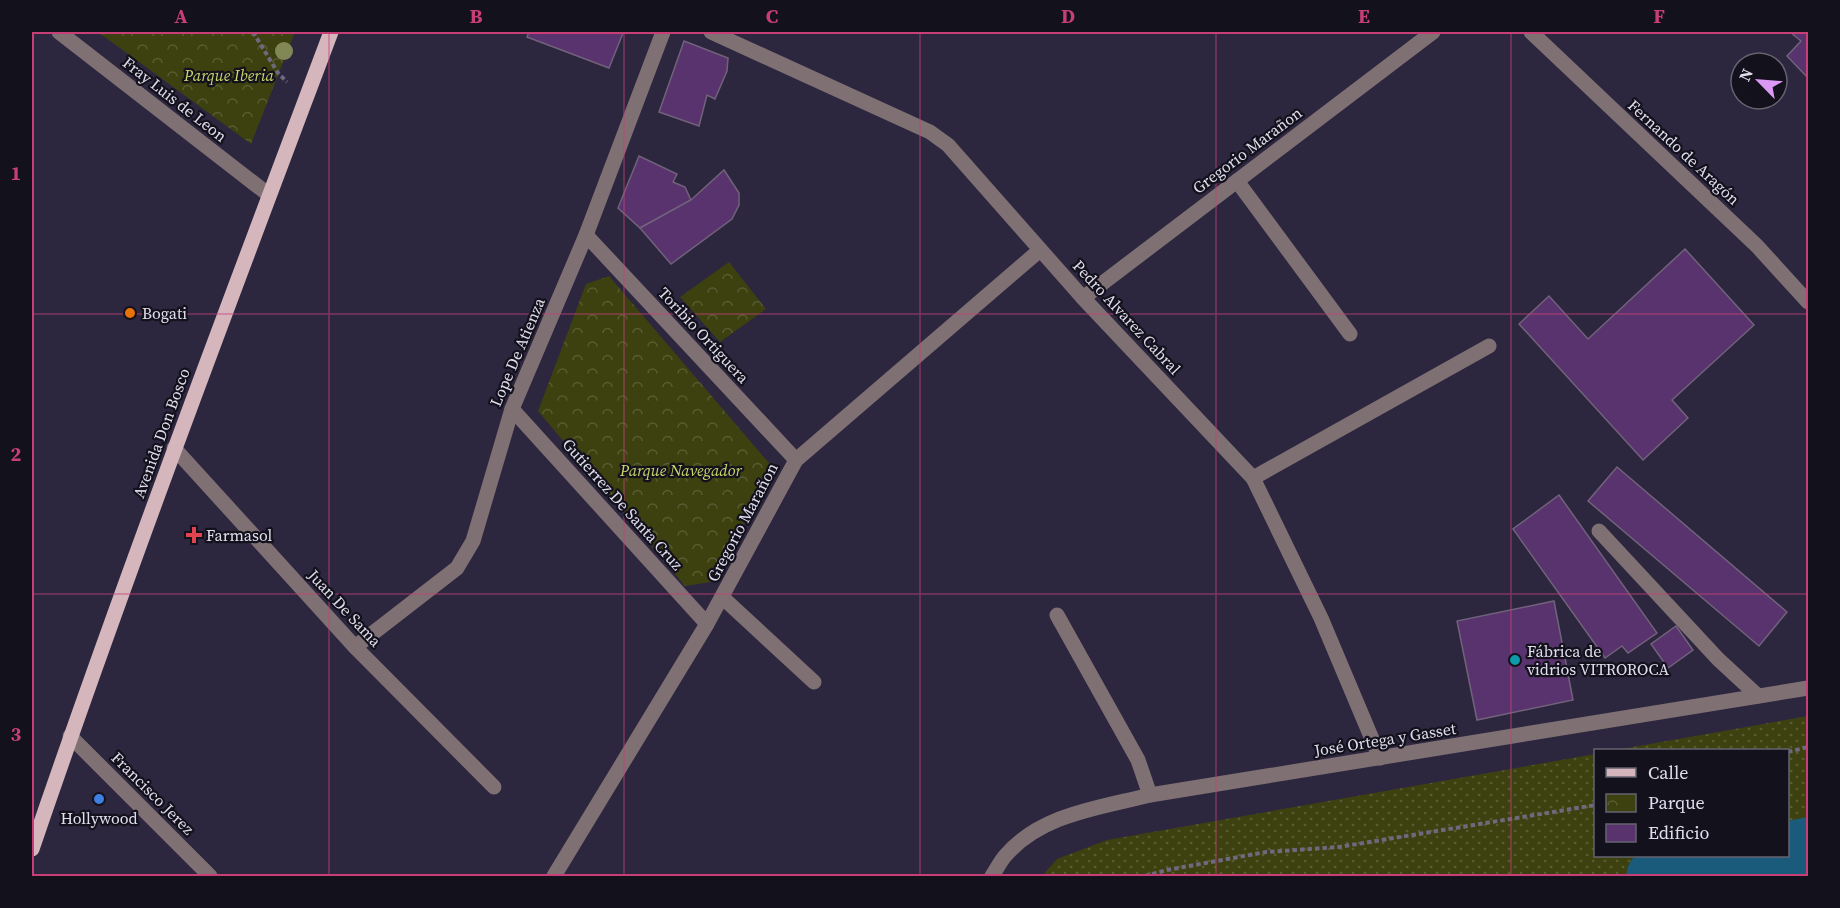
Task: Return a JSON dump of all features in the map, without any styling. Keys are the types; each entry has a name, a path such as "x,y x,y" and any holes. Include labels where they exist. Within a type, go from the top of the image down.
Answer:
{"main road":[{"name":"Avenida Don Bosco","path":"32,847 174,448 331,32"}],"street":[{"name":"Fray Luis de Leon","path":"59,32 269,195"},
{"name":"Lope De Atienza","path":"355,647 457,568 473,541 512,409 586,235 663,32"},
{"name":"Pedro Alvarez Cabral","path":"711,32 930,132 948,145 1083,298 1253,478 1321,618 1380,758"},
{"name":"Gregorio Marañon","path":"1083,298 1433,32"},
{"name":"Fernando de Aragón","path":"1531,32 1757,246 1809,302"},
{"path":"1237,181 1350,334"},
{"name":"Toribio Ortiguera","path":"586,235 796,460"},
{"name":"Gregorio Marañon","path":"554,876 707,624 796,460 1040,250"},
{"path":"1253,478 1489,346"},
{"name":"Gutierrez De Santa Cruz","path":"512,409 707,624"},
{"name":"Juan De Sama","path":"174,448 355,647 494,787"},
{"path":"1599,531 1718,659 1758,696"},
{"path":"722,597 814,682"},
{"path":"1057,615 1138,760 1150,795"},
{"name":"José Ortega y Gasset","path":"992,876 1004,857 1031,833 1065,816 1150,795 1809,688"},
{"name":"Francisco Jerez","path":"70,736 210,876"}],"path":[{"path":"253,32 278,73 305,99"},
{"path":"1789,752 1809,747"},
{"path":"1145,876 1266,852 1339,847 1594,805"}],"green space":[{"name":"Parque Iberia","path":"98,32 295,32 251,144"},
{"path":"729,262 766,309 720,342 680,297"},
{"name":"Parque Navegador","path":"609,276 775,470 711,582 685,586 538,411 586,284"},
{"path":"1808,716 1808,876 1042,876 1057,859 1107,840 1594,754 1594,857 1789,857 1789,749 1622,749"}],"building":[{"path":"529,32 623,33 609,68 527,37"},
{"path":"1790,32 1808,32 1808,78 1789,58 1789,54 1801,41"},
{"path":"684,41 728,58 727,71 715,99 707,95 699,126 659,112"},
{"path":"639,156 677,174 673,182 685,187 691,200 640,228 618,208"},
{"path":"724,170 739,193 739,205 732,219 671,264 640,228 691,200"},
{"path":"1685,249 1754,325 1672,400 1688,418 1643,460 1519,324 1549,296 1588,339"},
{"path":"1617,467 1787,612 1759,646 1588,501"},
{"path":"1559,495 1657,633 1628,653 1622,646 1605,658 1513,529"},
{"name":"Fábrica de vidrios VITROROCA","path":"1554,601 1573,700 1477,720 1457,621"},
{"path":"1676,626 1693,650 1668,668 1651,644"}],"waterway":[{"path":"1789,850 1808,846"},
{"path":"1655,876 1756,857"}],"place":[{"name":"Bogati","path":"130,313"},
{"name":"Farmasol","path":"194,535"},
{"name":"Fábrica de vidrios VITROROCA","path":"1515,660"},
{"name":"Hollywood","path":"99,799"}]}
